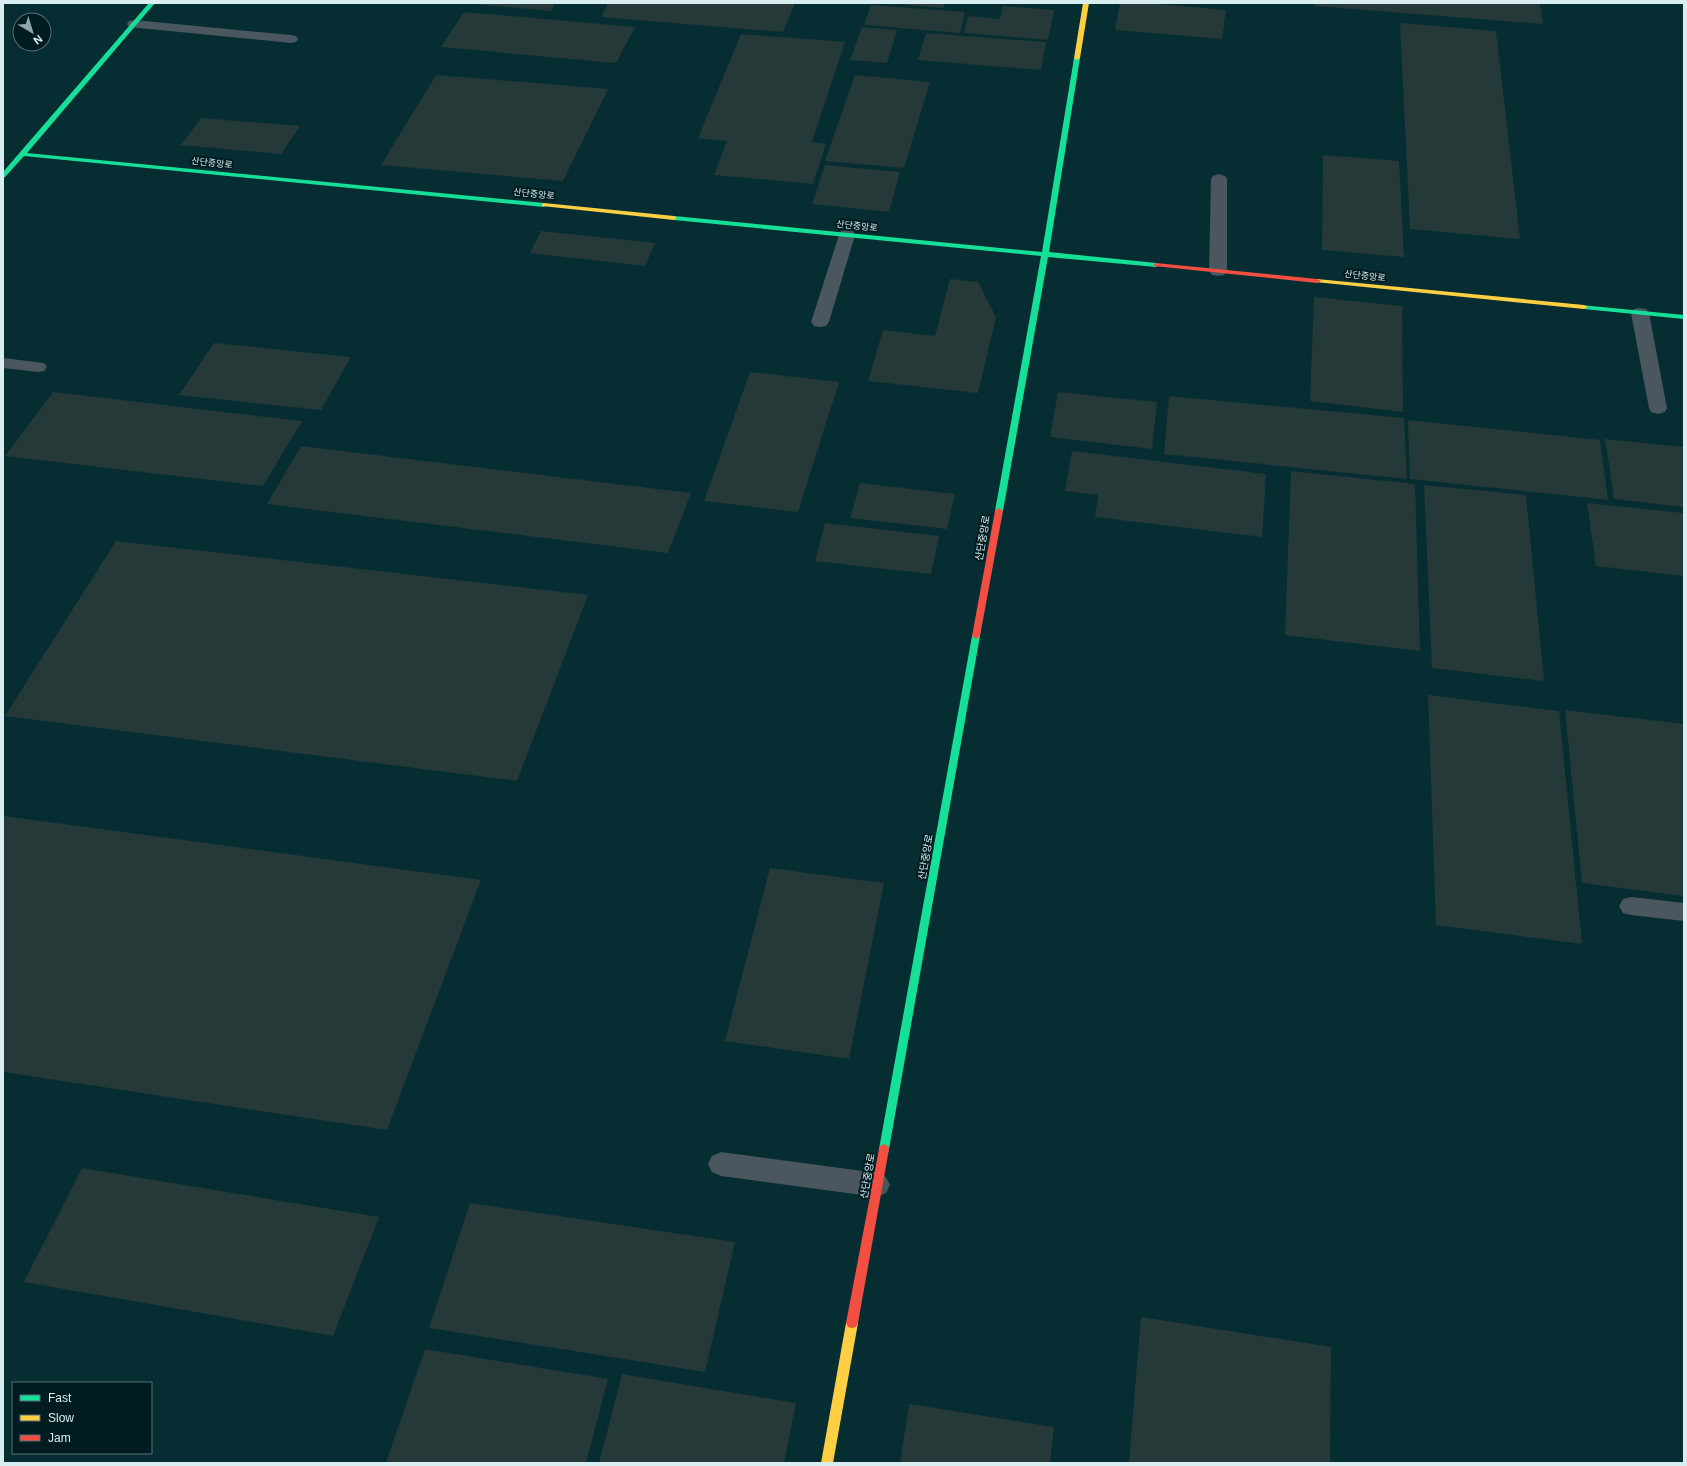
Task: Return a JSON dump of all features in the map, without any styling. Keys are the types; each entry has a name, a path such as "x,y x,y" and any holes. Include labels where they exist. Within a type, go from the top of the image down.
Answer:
{"street":[{"path":"3,176 152,3"},
{"name":"산단중앙로","path":"827,1463 1045,255 1086,3"},
{"name":"산단중앙로","path":"22,154 1684,317"}],"lane":[{"path":"134,24 291,39"},
{"path":"1218,272 1219,179"},
{"path":"820,322 847,235"},
{"path":"1640,313 1658,408"},
{"path":"3,363 38,367"},
{"path":"1631,906 1684,912"},
{"path":"720,1164 877,1185"}],"shaded area":[{"path":"3,3 1684,3 1684,1463 3,1463"}],"building":[{"path":"465,3 555,3 551,11"},
{"path":"608,3 795,3 783,32 601,17"},
{"path":"885,3 945,3 943,8"},
{"path":"1120,3 1147,3 1226,10 1222,39 1115,30"},
{"path":"1315,3 1540,3 1543,24 1315,6"},
{"path":"871,5 965,12 960,33 864,25"},
{"path":"1003,6 1054,10 1048,40 964,33 968,16 1000,19"},
{"path":"464,12 635,27 616,63 441,47"},
{"path":"1400,23 1496,31 1520,239 1410,229"},
{"path":"862,27 897,30 887,63 850,60"},
{"path":"926,33 1046,42 1041,70 918,60"},
{"path":"741,34 845,42 812,142 826,144 813,184 714,175 727,141 698,138"},
{"path":"436,75 608,89 563,181 381,165"},
{"path":"855,75 930,82 904,168 825,161"},
{"path":"201,118 300,126 281,154 181,145"},
{"path":"1323,155 1399,161 1404,257 1322,250"},
{"path":"825,165 900,172 889,212 812,204"},
{"path":"541,231 655,243 645,266 530,253"},
{"path":"950,279 978,282 996,317 978,393 868,381 883,330 935,336"},
{"path":"1314,297 1402,306 1403,412 1310,401"},
{"path":"214,343 351,357 321,410 179,395"},
{"path":"750,372 839,382 798,512 704,501"},
{"path":"53,392 302,421 263,486 5,456"},
{"path":"1058,392 1157,402 1152,449 1050,437"},
{"path":"1169,396 1404,418 1407,479 1164,454"},
{"path":"1408,420 1600,440 1608,500 1410,479"},
{"path":"1605,439 1684,447 1684,507 1614,499"},
{"path":"301,446 691,493 668,553 267,504"},
{"path":"1072,451 1266,474 1262,537 1095,517 1098,495 1065,491"},
{"path":"1291,471 1415,484 1420,651 1285,635"},
{"path":"860,483 955,494 947,529 850,518"},
{"path":"1424,485 1526,495 1544,681 1432,668"},
{"path":"1587,503 1684,513 1684,576 1596,566"},
{"path":"825,523 939,536 931,574 815,561"},
{"path":"116,541 588,595 517,781 5,716"},
{"path":"1428,695 1559,711 1582,944 1436,925"},
{"path":"1565,710 1684,724 1684,896 1582,883"},
{"path":"3,816 481,880 387,1130 3,1072"},
{"path":"770,868 884,883 849,1059 725,1041"},
{"path":"82,1168 379,1217 333,1336 24,1282"},
{"path":"470,1203 735,1242 705,1372 429,1328"},
{"path":"1141,1317 1331,1347 1330,1463 1129,1463"},
{"path":"425,1349 608,1379 586,1463 386,1463"},
{"path":"622,1374 796,1403 784,1463 599,1463"},
{"path":"909,1404 1054,1427 1050,1463 900,1463"}],"traffic: fast":[{"path":"3,176 152,3"},
{"path":"999,511 1045,255 1077,58"},
{"path":"22,154 544,205"},
{"path":"674,218 1156,265"},
{"path":"1584,307 1684,317"},
{"path":"884,1149 976,636"}],"traffic: slow":[{"path":"1077,58 1086,3"},
{"path":"544,205 674,218"},
{"path":"1317,281 1584,307"},
{"path":"827,1463 852,1323"}],"traffic: jam":[{"path":"1156,265 1317,281"},
{"path":"976,636 999,511"},
{"path":"852,1323 884,1149"}]}
